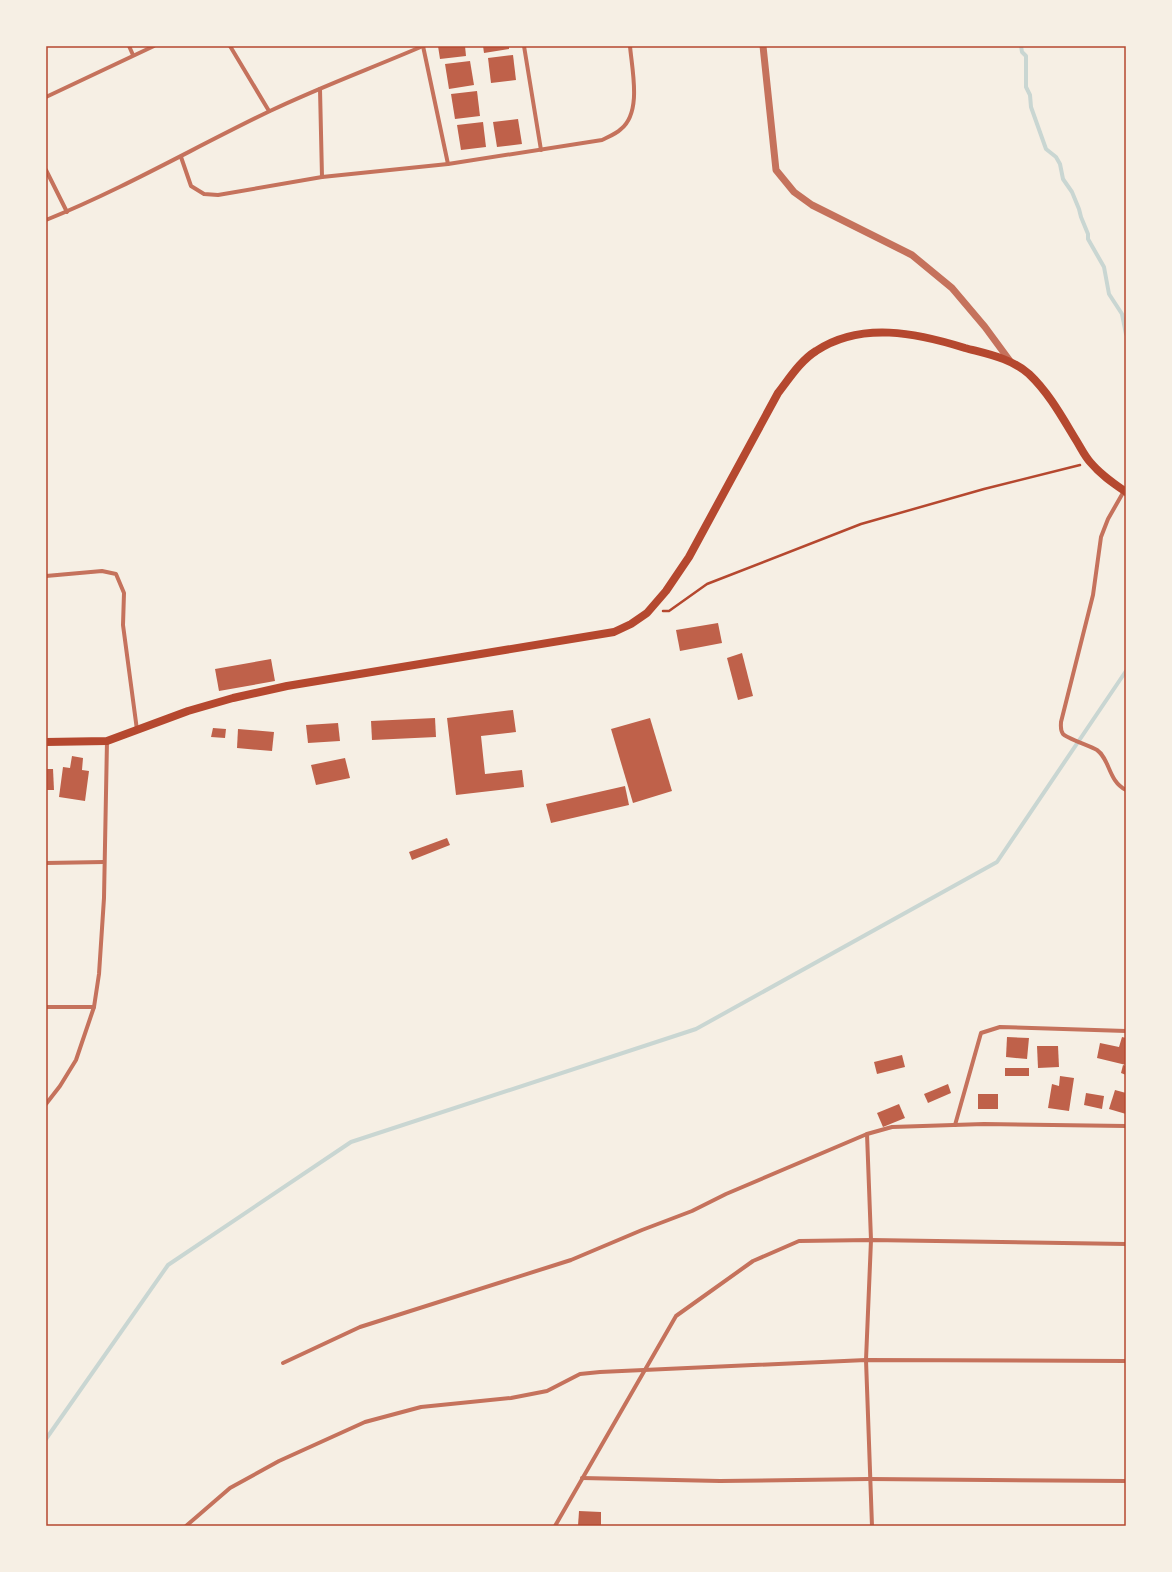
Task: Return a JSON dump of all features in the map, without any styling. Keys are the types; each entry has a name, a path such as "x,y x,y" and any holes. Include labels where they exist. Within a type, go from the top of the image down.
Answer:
{"main road":[{"path":"46,742 107,741 196,708 233,698 287,686 614,632 631,624 647,613 666,591 689,557 778,394 797,369 816,351 842,338 867,332 898,333 936,339 1010,361 1028,374 1049,396 1090,462 1108,480 1125,491"}],"street":[{"path":"129,46 133,55"},
{"path":"46,97 154,46"},
{"path":"230,46 269,111"},
{"path":"46,220 67,212 181,157 269,111 423,46 448,164"},
{"path":"524,46 542,150"},
{"path":"181,157 192,186 204,194 218,195 322,177 448,164 602,140 622,129 631,117 635,100 630,46"},
{"path":"763,46 776,170 794,192 812,205 912,255 952,288 1010,361"},
{"path":"320,89 322,177"},
{"path":"46,170 67,212"},
{"path":"1125,491 1108,519 1101,537 1092,595 1061,722 1061,730 1064,736 1098,751 1102,755 1113,778 1122,788 1126,790"},
{"path":"46,576 102,571 116,574 124,593 123,625 137,730"},
{"path":"46,1104 60,1086 76,1060 94,1006 100,966 104,898 107,741"},
{"path":"46,864 104,862"},
{"path":"46,1007 94,1006"},
{"path":"955,1125 981,1033 1000,1027 1126,1031"},
{"path":"283,1363 360,1327 571,1260 692,1211 726,1194 867,1134 892,1127 955,1125 1126,1126"},
{"path":"867,1134 871,1240 866,1360 869,1479 872,1526"},
{"path":"555,1526 676,1316 753,1260 799,1241 871,1240 1126,1244"},
{"path":"186,1526 230,1488 279,1461 365,1422 421,1407 510,1398 547,1391 580,1374 866,1360 1126,1362"},
{"path":"582,1478 720,1481 869,1479 1126,1481"}],"path":[{"path":"647,613 669,611 707,584 861,524 984,489 1090,462"}],"building":[{"path":"438,46 465,46 466,56 440,59"},
{"path":"483,46 509,46 509,49 484,53"},
{"path":"513,55 516,80 491,83 488,58"},
{"path":"470,61 474,85 449,89 445,64"},
{"path":"477,91 480,116 455,119 451,94"},
{"path":"518,119 522,144 497,147 493,122"},
{"path":"483,122 486,147 461,150 457,125"},
{"path":"718,623 722,643 680,651 676,630"},
{"path":"742,653 753,696 738,700 727,658"},
{"path":"271,659 275,681 219,691 215,669"},
{"path":"513,710 516,732 481,736 485,774 522,770 524,787 456,795 447,718"},
{"path":"435,718 436,737 372,740 371,721"},
{"path":"650,718 672,791 633,803 611,729"},
{"path":"338,723 340,741 308,743 306,725"},
{"path":"213,728 226,729 225,738 211,737"},
{"path":"238,729 274,732 272,751 237,748"},
{"path":"72,756 83,758 82,770 89,771 85,801 59,797 63,767 70,768"},
{"path":"345,758 350,778 316,785 311,765"},
{"path":"46,769 53,769 54,790 46,790"},
{"path":"625,786 629,805 551,823 546,804"},
{"path":"447,838 450,845 412,860 409,852"},
{"path":"1007,1037 1029,1038 1027,1059 1006,1057"},
{"path":"1122,1037 1126,1038 1126,1065 1097,1058 1100,1043 1119,1047"},
{"path":"1037,1046 1058,1046 1059,1067 1038,1068"},
{"path":"902,1055 905,1067 877,1074 874,1062"},
{"path":"1123,1065 1126,1066 1126,1075 1121,1073"},
{"path":"1005,1068 1029,1068 1029,1076 1005,1076"},
{"path":"1060,1076 1074,1078 1069,1111 1048,1108 1052,1084 1059,1086"},
{"path":"948,1084 951,1093 928,1103 924,1094"},
{"path":"1115,1090 1126,1093 1126,1114 1109,1109"},
{"path":"1086,1093 1104,1096 1102,1109 1084,1105"},
{"path":"978,1094 998,1094 998,1109 978,1109"},
{"path":"899,1104 905,1118 883,1127 877,1113"},
{"path":"579,1511 601,1512 601,1526 578,1526"}],"waterway":[{"path":"1021,46 1022,52 1026,56 1026,87 1030,95 1031,107 1046,149 1056,157 1060,164 1063,179 1072,192 1088,234 1088,239 1104,267 1109,294 1122,314 1126,334"},
{"path":"46,1439 168,1265 351,1142 696,1029 997,862 1126,671"}]}
